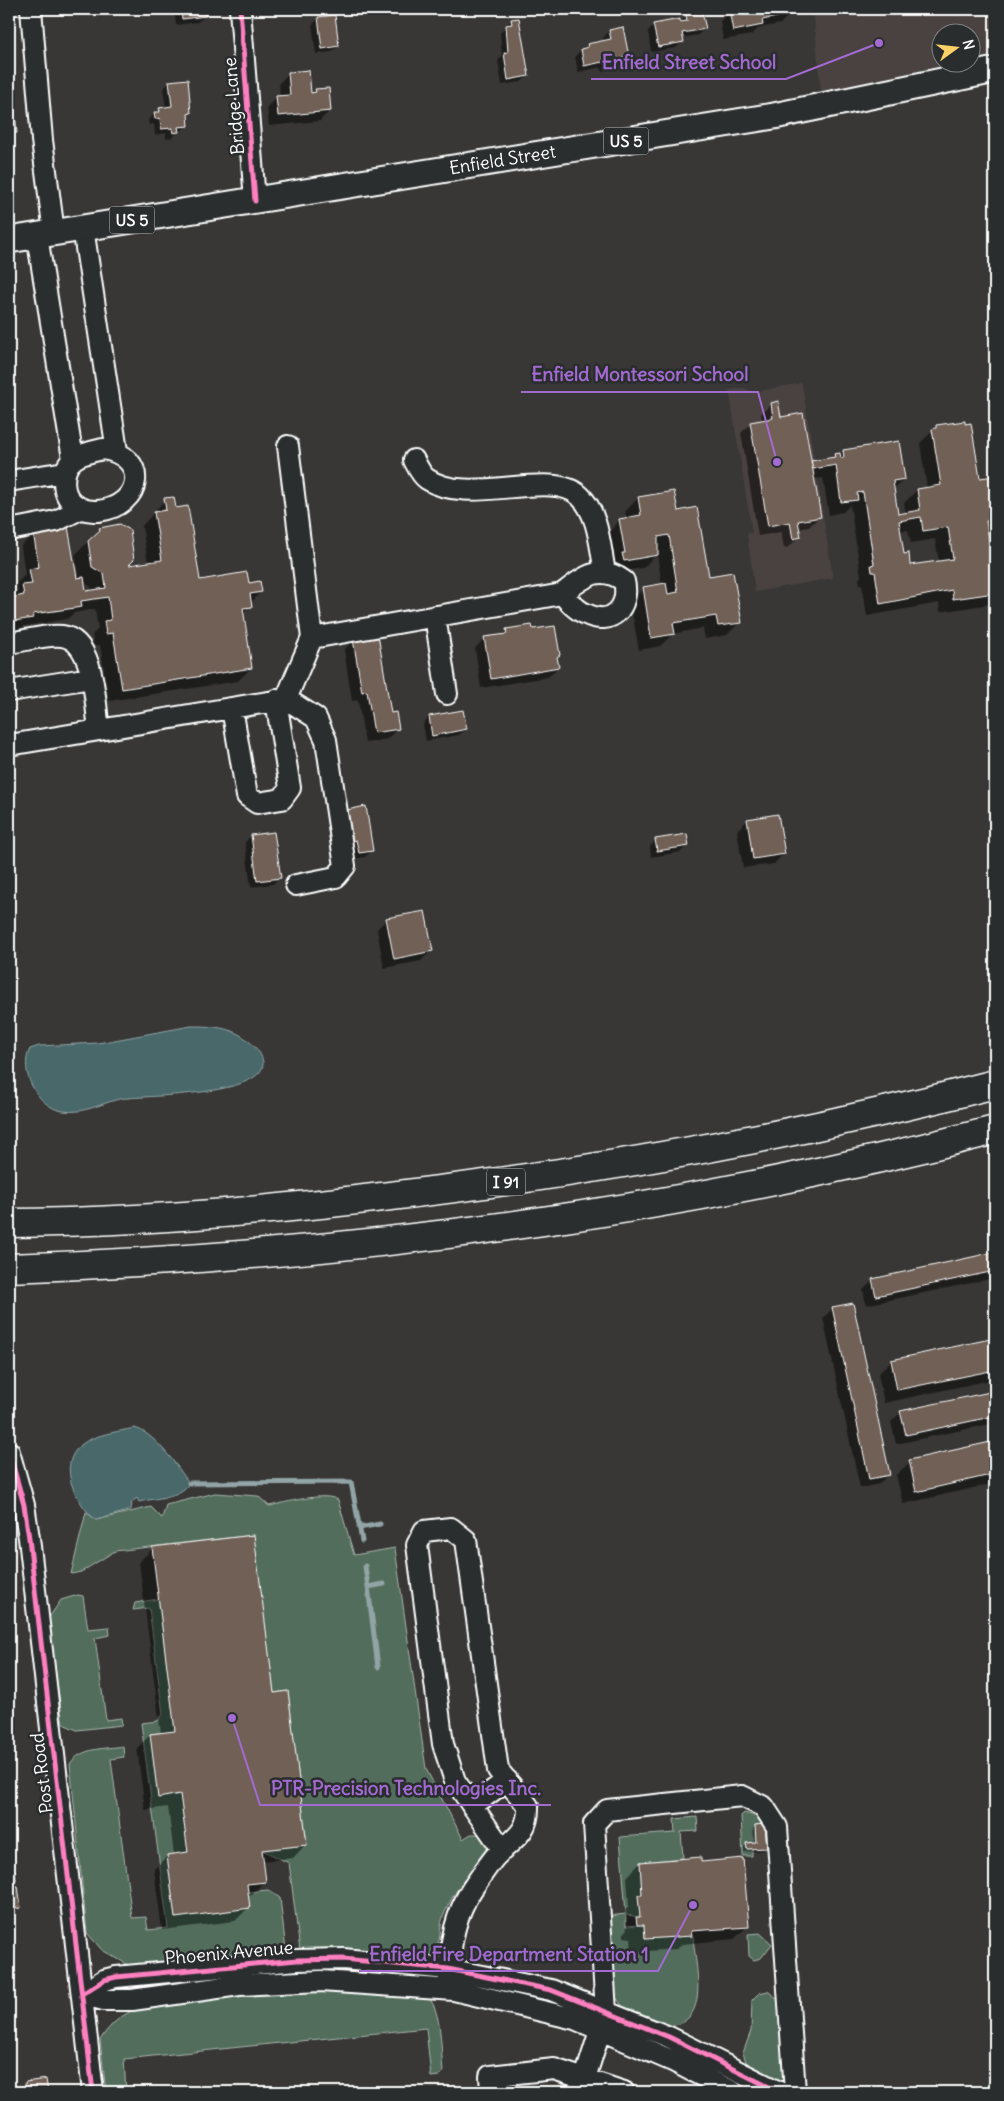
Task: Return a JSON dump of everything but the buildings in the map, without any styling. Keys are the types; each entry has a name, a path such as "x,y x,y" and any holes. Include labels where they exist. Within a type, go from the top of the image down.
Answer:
{"highway":[{"name":"I 91","path":"9,1223 94,1221 216,1214 366,1199 521,1180 740,1143 866,1116 995,1084"},
{"path":"9,1268 142,1262 297,1250 515,1225 741,1187 891,1155 995,1130"}],"main road":[{"name":"Enfield Street","path":"9,240 774,116 995,70"}],"street":[{"path":"9,481 69,466 88,452 103,449 117,451 128,459 135,474 133,491 124,503 108,510 92,511 80,509 70,500 65,486 69,466 45,234 42,140 31,9"},
{"name":"Bridge Lane","path":"240,9 256,201"},
{"path":"83,228 117,451"},
{"path":"232,708 247,796 257,803 282,799 290,788 281,700 312,638 288,446"},
{"path":"414,460 425,478 437,484 474,491 547,486 567,487 581,497 594,518 605,572"},
{"path":"9,530 56,522 80,509"},
{"path":"312,638 562,594 581,579 593,573 605,572 615,575 624,581 626,592 624,604 615,614 599,618 586,615 572,606 562,594"},
{"path":"435,616 447,694"},
{"path":"9,642 62,636 76,640 87,656 100,730"},
{"path":"9,691 91,678"},
{"path":"9,745 281,700 316,718 326,740 345,866 336,877 296,885"},
{"name":"Post Road","path":"9,1452 94,2092"},
{"path":"449,1989 448,1969 453,1932 470,1891 503,1850 523,1832 528,1819 528,1806 498,1770 466,1540 451,1528 424,1531 417,1545 443,1744 455,1781 503,1850"},
{"path":"472,1806 507,1780"},
{"path":"584,2085 603,2021 594,1824 596,1819 607,1810 742,1796 764,1807 777,1827 795,2092"},
{"name":"Phoenix Avenue","path":"82,1994 104,1980 116,1977 296,1960 343,1959 448,1969 551,1990 674,2062 733,2092"},
{"name":"Phoenix Avenue","path":"82,1994 104,2000 132,2000 239,1985 321,1980 449,1989 575,2020 603,2021 669,2037 779,2092"},
{"path":"700,2075 708,2056"},
{"path":"491,2092 490,2076 554,2069 584,2085 624,2092"}],"shaded area":[{"path":"813,9 991,9 995,32 995,54 982,57 982,22 932,22 932,68 821,91"},
{"path":"802,383 833,578 755,592 747,534 752,532 729,390 744,388 753,392"}],"green space":[{"path":"215,1493 258,1496 269,1506 305,1498 332,1498 338,1500 354,1555 395,1548 426,1769 463,1839 471,1834 481,1836 490,1849 452,1898 443,1917 438,1943 429,1956 300,1951 289,1863 262,1850 307,1845 288,1691 274,1693 253,1535 115,1551 81,1572 71,1574 86,1512 96,1520 151,1507 162,1518 166,1505"},
{"path":"78,1595 83,1596 88,1629 109,1627 110,1635 95,1638 106,1720 121,1718 122,1725 77,1730 63,1724 48,1619 61,1600"},
{"path":"158,1599 175,1731 150,1734 158,1797 180,1794 188,1852 167,1855 175,1918 249,1908 248,1892 268,1890 280,1898 286,1951 132,1967 102,1950 87,1933 70,1764 80,1754 123,1746 124,1757 111,1759 132,1918 146,1917 148,1930 168,1928 141,1723 158,1721 163,1714 149,1608 133,1610 135,1603"},
{"path":"744,1813 758,1817 764,1824 755,1825 756,1842 746,1843 747,1849 752,1849 752,1856 743,1856 741,1816"},
{"path":"697,1817 698,1831 681,1832 683,1858 640,1862 642,1895 638,1896 640,1917 626,1915 626,1926 644,1925 645,1939 693,1936 698,1977 696,2004 691,2015 682,2023 668,2026 623,2007 615,1996 608,1916 626,1914 620,1837 675,1833 674,1819"},
{"path":"760,1933 772,1944 761,1958 754,1960 749,1956 748,1934"},
{"path":"332,1989 428,1997 433,2003 438,2022 443,2072 439,2076 431,2077 426,2028 124,2059 126,2092 106,2092 100,2040 117,2020 134,2010 141,2007 216,1998"},
{"path":"768,1991 778,2000 786,2080 781,2084 748,2067 743,2053 751,2031 752,2000 759,1993"}],"water":[{"path":"191,1026 225,1029 247,1040 254,1046 263,1063 256,1076 238,1085 183,1094 119,1099 84,1110 70,1112 54,1108 46,1103 38,1096 29,1077 27,1058 30,1049 39,1046 98,1043"},
{"path":"134,1428 157,1443 172,1459 189,1483 174,1495 139,1502 137,1498 132,1502 131,1510 96,1520 76,1495 72,1484 69,1473 74,1453 86,1441 93,1438"}],"waterway":[{"path":"189,1483 351,1482 362,1541"},
{"path":"359,1528 380,1524"},
{"path":"365,1566 368,1587 384,1584"},
{"path":"368,1587 378,1667"}],"cycle path":[{"path":"240,9 255,201"},
{"path":"9,1452 24,1505 29,1538 93,2092"},
{"path":"82,1994 104,1980 116,1977 297,1960 343,1959 448,1969 551,1990 669,2037 779,2092"}],"place":[{"name":"Enfield Street School","path":"879,43"},
{"name":"Enfield Montessori School","path":"777,462"},
{"name":"PTR-Precision Technologies Inc.","path":"232,1718"},
{"name":"Enfield Fire Department Station 1","path":"693,1905"}]}
